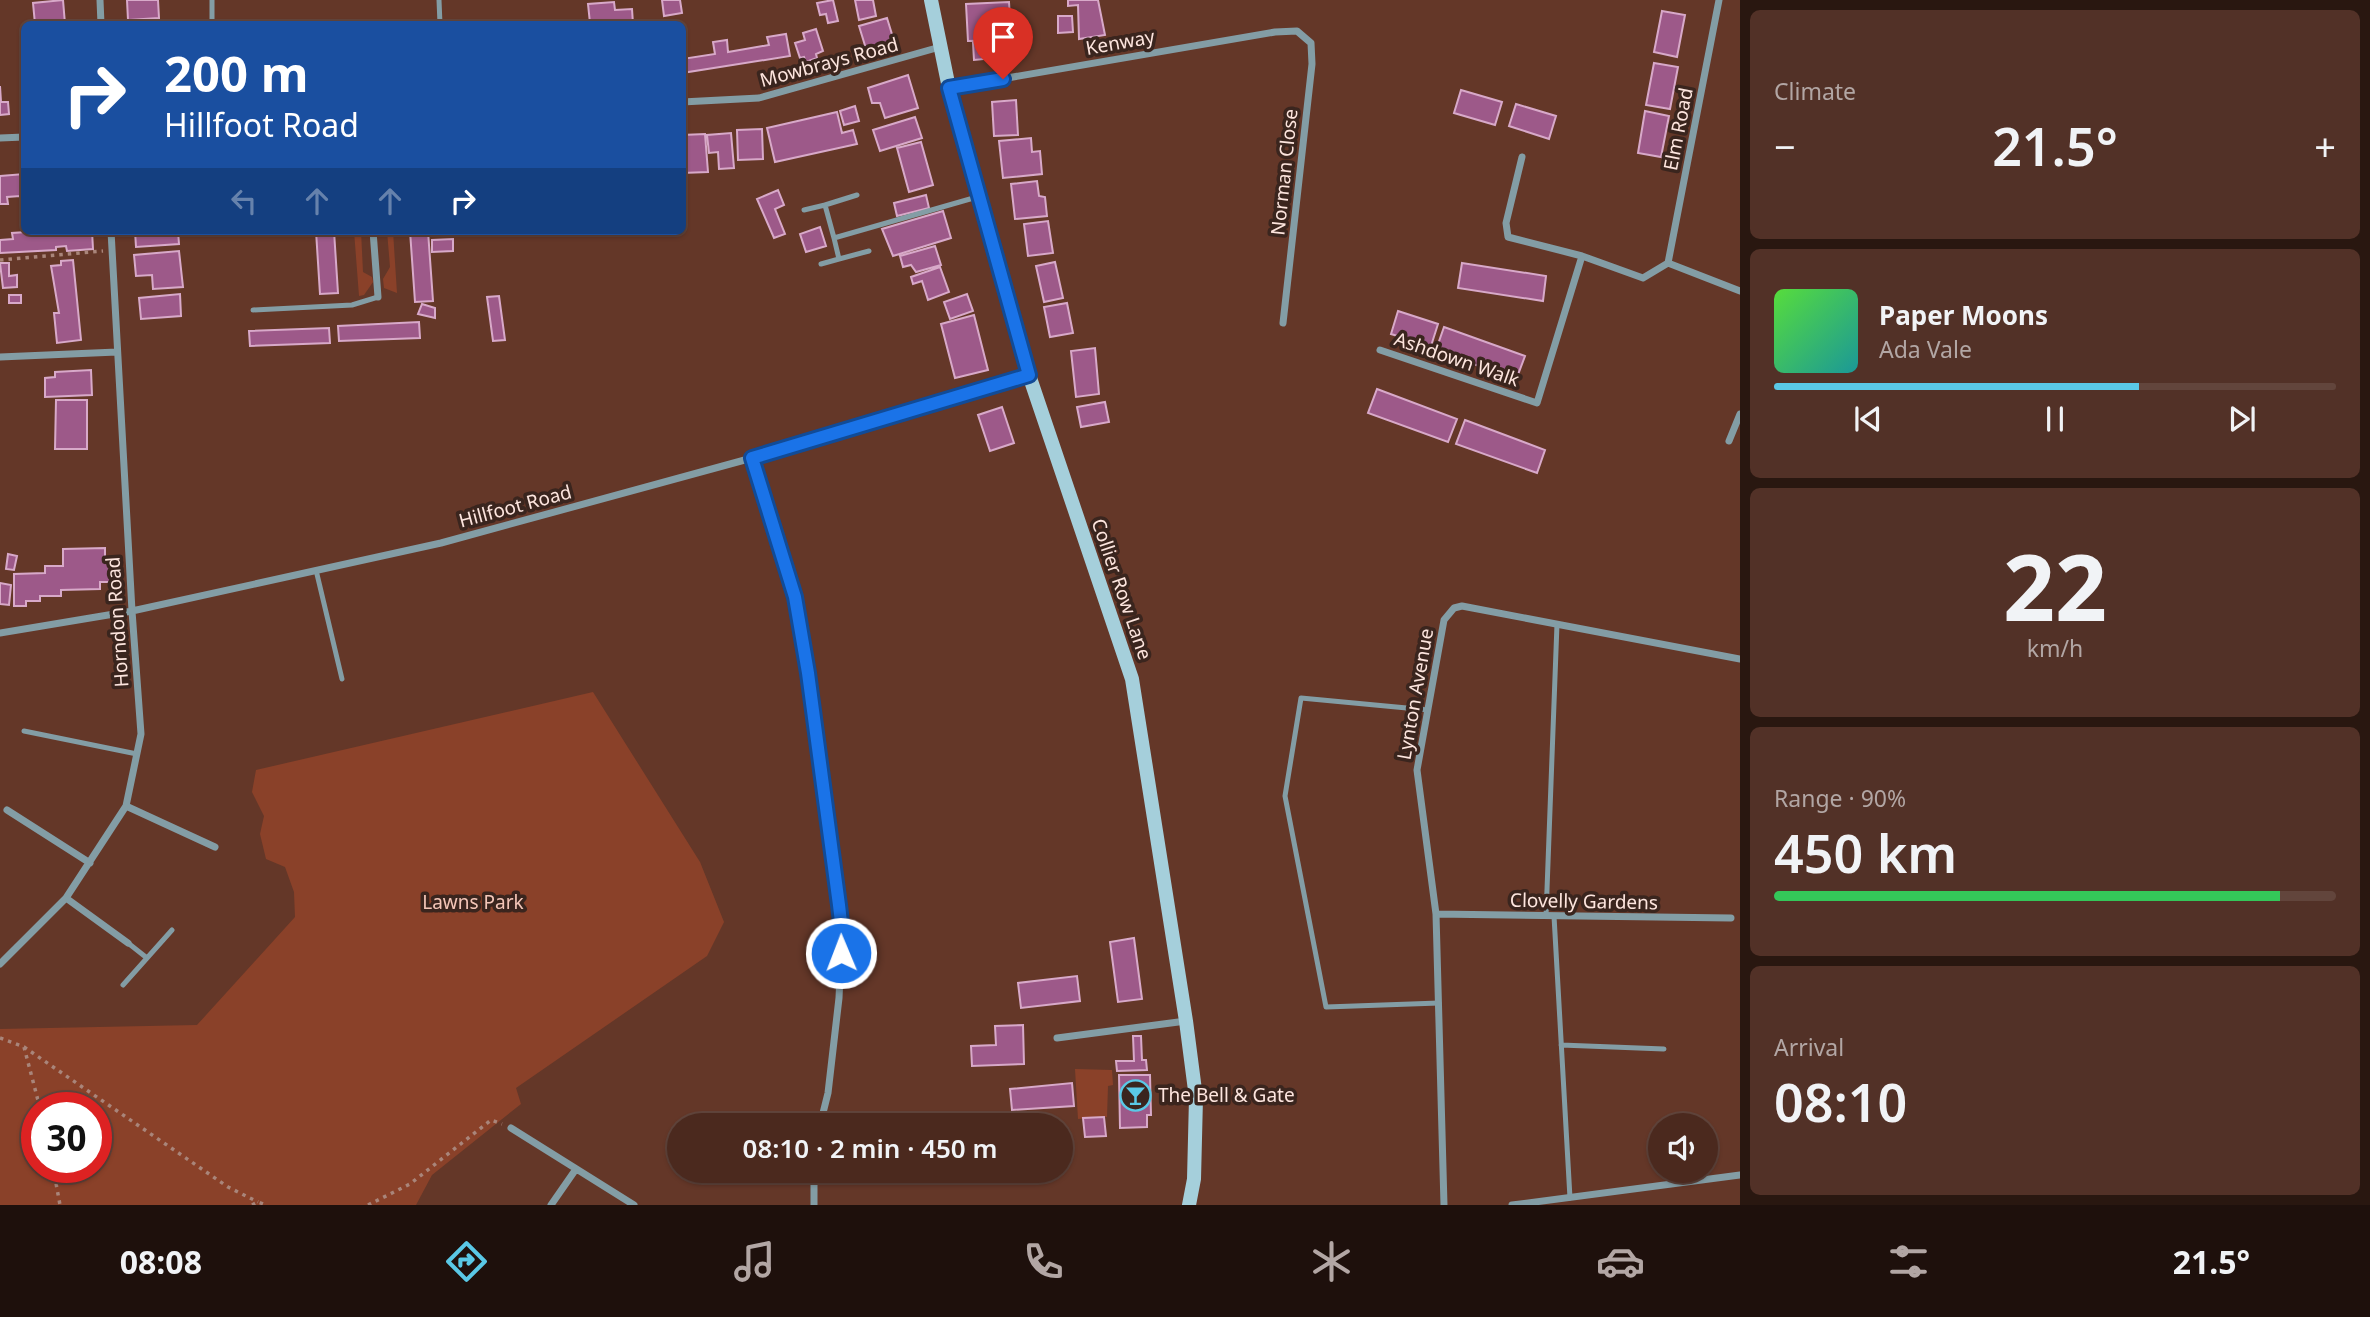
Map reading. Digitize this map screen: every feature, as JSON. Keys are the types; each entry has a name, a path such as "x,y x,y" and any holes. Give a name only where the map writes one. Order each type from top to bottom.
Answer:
{"main road":[{"name":"Collier Row Lane","path":"931,0 949,88 1029,375 1132,679 1196,1098 1194,1179 1189,1205"}],"street":[{"path":"100,0 101,21"},
{"name":"Elm Road","path":"1668,263 1719,0"},
{"name":"Kenway","path":"949,88 1297,30"},
{"name":"Norman Close","path":"1283,323 1312,64 1311,43 1297,30"},
{"name":"Mowbrays Road","path":"686,102 759,98 940,47"},
{"path":"0,138 21,137"},
{"path":"1521,157 1506,223 1508,237 1582,256 1643,278 1668,263 1740,291"},
{"name":"Horndon Road","path":"1,960 66,898 126,806 141,734 111,235"},
{"path":"373,235 378,297"},
{"name":"Ashdown Walk","path":"1380,350 1537,403 1582,256"},
{"path":"0,357 117,352"},
{"name":"Hillfoot Road","path":"0,633 132,611 441,543 752,458 1029,375"},
{"path":"1730,441 1740,414"},
{"path":"752,458 795,597 808,673 842,931 839,998 828,1093 823,1113"},
{"name":"Lynton Avenue","path":"1444,1205 1436,914 1417,770 1444,620 1454,608 1462,606 1740,659"},
{"path":"126,806 215,847"},
{"path":"7,810 90,863"},
{"path":"66,898 128,943"},
{"name":"Clovelly Gardens","path":"1436,914 1731,918"},
{"path":"1057,1038 1186,1021"},
{"path":"511,1128 634,1205"},
{"path":"551,1205 576,1169"},
{"path":"1512,1205 1740,1175"},
{"path":"814,1183 814,1205"}],"lane":[{"path":"212,0 212,21"},
{"path":"439,0 440,21"},
{"path":"804,210 857,195"},
{"path":"834,238 980,196"},
{"path":"825,205 839,259"},
{"path":"821,264 869,251"},
{"path":"253,310 352,304 378,297"},
{"path":"316,570 342,679"},
{"path":"1557,624 1550,916 1570,1198"},
{"path":"1428,710 1301,698 1285,796 1326,1007 1439,1003"},
{"path":"24,731 137,754"},
{"path":"123,985 172,930"},
{"path":"128,943 147,958"},
{"path":"1561,1045 1664,1049"}],"path":[{"path":"0,260 112,250"},
{"path":"0,1038 24,1047 228,1187 267,1205"},
{"path":"24,1047 36,1092"},
{"path":"368,1205 410,1184 491,1120 511,1128"},
{"path":"56,1183 60,1205"},
{"path":"252,1205 258,1202"}],"green space":[{"path":"354,235 361,235 363,272 372,277 373,282 364,295 359,296"},
{"path":"387,235 393,235 397,293 384,288 383,279 390,267"},
{"name":"Lawns Park","path":"593,692 700,862 724,922 707,956 516,1088 521,1104 432,1175 416,1205 0,1205 0,1029 197,1025 295,917 294,892 285,867 266,859 260,834 264,816 252,792 256,770"},
{"path":"1075,1069 1112,1070 1113,1085 1108,1086 1107,1117 1078,1119"}],"building":[{"path":"63,0 65,21 35,21 33,3"},
{"path":"127,0 158,0 159,18 128,20"},
{"path":"662,0 680,0 682,13 664,16"},
{"path":"833,0 838,21 828,23 826,14 820,15 817,3"},
{"path":"855,0 873,0 876,16 859,20"},
{"path":"1068,0 1098,0 1105,35 1079,39 1078,5 1068,6"},
{"path":"614,2 615,10 632,9 633,21 590,21 588,4"},
{"path":"1009,2 1010,18 999,19 1000,40 968,41 966,4"},
{"path":"1662,11 1685,15 1677,57 1654,52"},
{"path":"1058,16 1072,16 1073,32 1058,33"},
{"path":"887,18 895,44 867,52 859,26"},
{"path":"816,29 823,51 816,54 817,58 806,62 804,57 800,58 795,43 805,40 803,33"},
{"path":"786,34 790,56 686,72 686,58 715,54 713,42 727,40 728,52 769,45 767,37"},
{"path":"1004,41 1005,57 974,60 973,43"},
{"path":"1654,63 1678,67 1670,109 1646,105"},
{"path":"908,75 918,108 885,118 880,103 872,103 868,88"},
{"path":"0,86 1,102 8,102 9,114 0,115"},
{"path":"1461,90 1502,102 1495,125 1454,113"},
{"path":"1016,100 1018,135 994,136 992,102"},
{"path":"1516,104 1556,116 1549,139 1509,126"},
{"path":"855,106 859,121 844,125 840,111"},
{"path":"1645,111 1669,116 1661,157 1638,153"},
{"path":"837,112 842,133 853,130 857,144 775,162 767,128"},
{"path":"915,117 922,138 880,151 873,130"},
{"path":"762,129 763,159 738,160 737,130"},
{"path":"731,133 734,168 719,169 718,152 709,153 707,135"},
{"path":"705,134 708,172 686,173 686,135"},
{"path":"1031,138 1032,152 1040,151 1042,174 1003,178 999,141"},
{"path":"921,142 933,185 909,192 897,148"},
{"path":"21,174 21,204 20,196 7,197 8,204 0,204 0,176"},
{"path":"1037,181 1039,196 1045,197 1047,216 1015,219 1011,184"},
{"path":"778,190 784,205 775,209 785,234 774,238 757,199"},
{"path":"926,195 929,208 897,216 894,203"},
{"path":"943,211 951,238 893,256 882,229"},
{"path":"1048,221 1053,253 1028,256 1024,224"},
{"path":"820,227 826,246 806,252 800,234"},
{"path":"12,233 92,235 93,249 67,251 66,246 56,247 56,250 0,253 0,240 13,239"},
{"path":"135,235 178,235 179,244 136,247"},
{"path":"316,235 334,235 338,293 320,294"},
{"path":"410,235 428,235 433,301 415,302"},
{"path":"453,239 453,251 432,252 432,240"},
{"path":"935,246 941,265 916,272 911,265 903,267 900,256"},
{"path":"179,251 183,287 153,289 152,275 136,276 134,255"},
{"path":"73,260 81,340 57,343 54,313 59,313 51,266 61,265 61,261"},
{"path":"1055,262 1063,298 1044,302 1036,266"},
{"path":"0,263 9,263 9,276 17,275 17,287 3,288"},
{"path":"1462,263 1546,276 1543,301 1458,288"},
{"path":"940,267 949,292 928,300 922,281 913,284 911,277"},
{"path":"180,294 181,316 141,319 139,298"},
{"path":"967,294 973,311 950,319 944,302"},
{"path":"9,295 21,295 21,303 9,303"},
{"path":"499,296 505,340 493,341 487,297"},
{"path":"1067,303 1073,333 1050,337 1044,307"},
{"path":"422,304 435,308 435,318 418,314"},
{"path":"1398,311 1438,324 1431,346 1391,334"},
{"path":"974,315 988,370 955,378 941,324"},
{"path":"419,322 420,338 339,341 338,326"},
{"path":"1444,327 1525,356 1516,380 1436,350"},
{"path":"329,328 330,343 250,346 249,331"},
{"path":"1095,348 1099,394 1076,397 1071,351"},
{"path":"91,370 92,395 45,397 45,378 55,377 55,372"},
{"path":"1377,389 1457,419 1448,442 1368,413"},
{"path":"56,400 87,400 87,449 55,449"},
{"path":"1105,402 1109,422 1081,427 1077,407"},
{"path":"1002,407 1014,443 990,451 978,415"},
{"path":"1465,420 1545,450 1537,473 1456,444"},
{"path":"105,548 105,560 115,560 115,582 100,582 100,589 61,590 61,596 40,596 40,601 26,601 26,606 14,606 14,574 45,573 45,566 63,566 63,549"},
{"path":"8,554 17,556 14,570 6,569"},
{"path":"0,583 11,585 9,605 0,604"},
{"path":"1134,938 1142,999 1118,1002 1110,942"},
{"path":"1077,976 1080,1001 1021,1008 1018,983"},
{"path":"1023,1025 1024,1064 972,1066 971,1046 996,1045 995,1026"},
{"path":"1133,1036 1141,1036 1142,1060 1146,1060 1147,1070 1117,1071 1116,1061 1134,1061"},
{"name":"The Bell & Gate","path":"1119,1075 1150,1075 1151,1115 1147,1115 1147,1127 1120,1128"},
{"path":"1072,1083 1074,1106 1012,1110 1010,1089"},
{"path":"1104,1117 1106,1136 1085,1137 1083,1118"}],"place":[{"name":"The Bell & Gate","path":"1135,1095"}],"route":[{"path":"841,953 839,905 808,673 795,597 752,458 1029,375 949,88 1003,79"}]}
